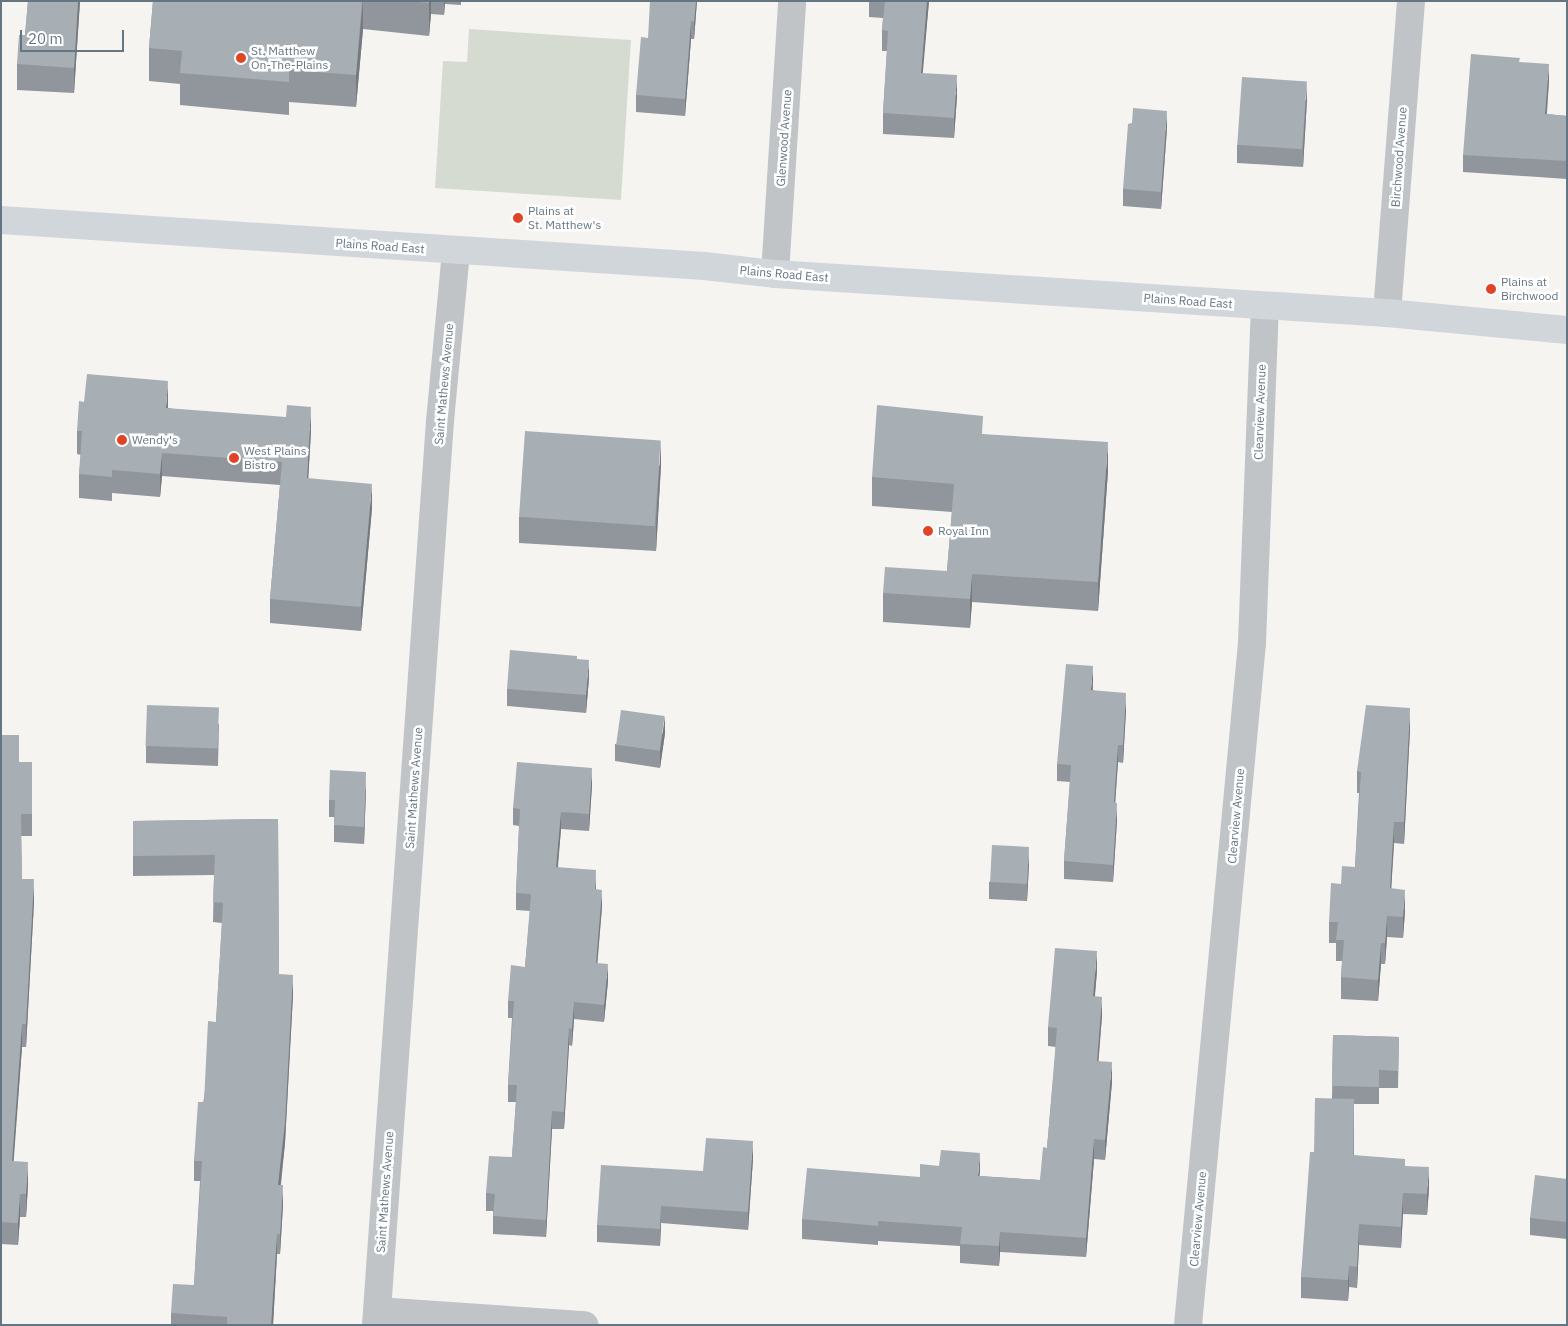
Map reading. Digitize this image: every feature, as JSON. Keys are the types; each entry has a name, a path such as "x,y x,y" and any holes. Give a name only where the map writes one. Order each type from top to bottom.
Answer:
{"main road":[{"name":"Plains Road East","path":"1,220 704,266 775,274 1387,313 1567,330"}],"street":[{"name":"Glenwood Avenue","path":"775,274 792,1"},
{"name":"Birchwood Avenue","path":"1387,313 1410,1"},
{"name":"Saint Mathews Avenue","path":"376,1318 439,432 456,251"},
{"name":"Clearview Avenue","path":"1188,1325 1252,643 1264,306"},
{"path":"376,1318 585,1325"}],"shaded area":[{"path":"469,29 631,40 621,200 435,188 443,61 467,62"}],"building":[{"path":"28,1 78,1 74,68 17,64 19,35 25,35"},
{"name":"St. Matthew On-The-Plains","path":"153,1 362,1 356,75 289,70 289,82 180,73 182,51 149,48"},
{"path":"408,1 429,1 429,3"},
{"path":"650,1 696,1 694,22 691,21 685,99 636,95 641,37 648,38"},
{"path":"885,1 927,1 921,73 957,75 954,118 883,113 888,31 882,30"},
{"path":"1471,54 1520,58 1519,62 1549,64 1545,114 1567,116 1567,161 1463,155"},
{"path":"1242,77 1307,82 1302,149 1237,145"},
{"path":"1133,108 1167,111 1161,192 1123,189 1128,124 1132,123"},
{"path":"87,374 168,381 166,408 286,417 287,405 311,407 307,478 372,484 361,607 270,599 282,462 162,453 160,474 112,470 112,477 79,474 82,431 77,431 79,401 84,402"},
{"path":"877,405 983,416 982,434 1108,442 1098,582 972,574 970,599 883,593 885,567 947,571 954,484 872,477"},
{"path":"525,431 661,440 655,526 519,517"},
{"path":"510,650 577,656 577,659 589,660 586,695 507,689"},
{"path":"1066,664 1093,666 1091,690 1126,693 1123,745 1118,745 1114,802 1117,803 1113,865 1064,861 1071,765 1057,764"},
{"path":"147,705 219,708 218,748 146,746"},
{"path":"1366,705 1410,708 1404,822 1394,822 1390,888 1405,890 1403,917 1387,916 1385,943 1381,943 1378,980 1341,977 1344,940 1336,940 1338,922 1329,922 1331,883 1341,884 1342,866 1355,867 1361,772 1357,771"},
{"path":"621,710 665,716 660,751 616,745"},
{"path":"1,735 19,735 19,762 32,762 32,814 21,814 22,879 34,879 26,1024 22,1024 12,1161 28,1162 26,1194 20,1194 18,1223 1,1222"},
{"path":"517,762 592,768 589,814 561,812 556,867 596,870 595,889 602,890 596,963 608,964 604,1005 574,1002 572,1029 569,1028 564,1112 552,1111 546,1220 493,1216 495,1194 486,1193 489,1156 512,1157 517,1085 508,1085 514,1001 508,1001 511,965 525,967 531,894 516,893 520,809 513,808"},
{"path":"330,770 366,772 364,827 334,825 335,800 329,800"},
{"path":"278,819 279,974 293,975 285,1123 278,1185 283,1185 280,1234 277,1234 271,1325 227,1325 227,1317 171,1313 173,1284 194,1285 202,1161 194,1161 198,1102 204,1102 208,1021 216,1022 223,903 213,902 215,855 133,856 133,821"},
{"path":"992,845 1029,847 1027,884 990,882"},
{"path":"1055,948 1097,951 1093,996 1102,997 1097,1061 1112,1062 1105,1140 1094,1139 1086,1238 1000,1232 999,1246 960,1244 962,1227 878,1221 878,1226 802,1219 807,1168 920,1177 920,1164 939,1166 941,1150 980,1153 978,1176 1040,1180 1043,1147 1047,1148 1057,1028 1048,1027"},
{"path":"1333,1035 1399,1037 1398,1071 1379,1070 1379,1087 1332,1086"},
{"path":"1315,1098 1354,1099 1353,1155 1405,1159 1405,1166 1429,1167 1427,1194 1403,1193 1401,1227 1359,1224 1357,1267 1349,1266 1348,1280 1301,1277 1310,1152 1314,1152"},
{"path":"706,1138 753,1141 748,1212 661,1206 660,1229 597,1225 601,1165 703,1171"},
{"path":"1535,1175 1567,1179 1567,1222 1530,1218"}],"place":[{"name":"St. Matthew On-The-Plains","path":"241,58"},
{"name":"Plains at St. Matthew's","path":"518,218"},
{"name":"Plains at Birchwood","path":"1491,289"},
{"name":"Wendy's","path":"122,440"},
{"name":"West Plains Bistro","path":"234,458"},
{"name":"Royal Inn","path":"928,531"}]}
